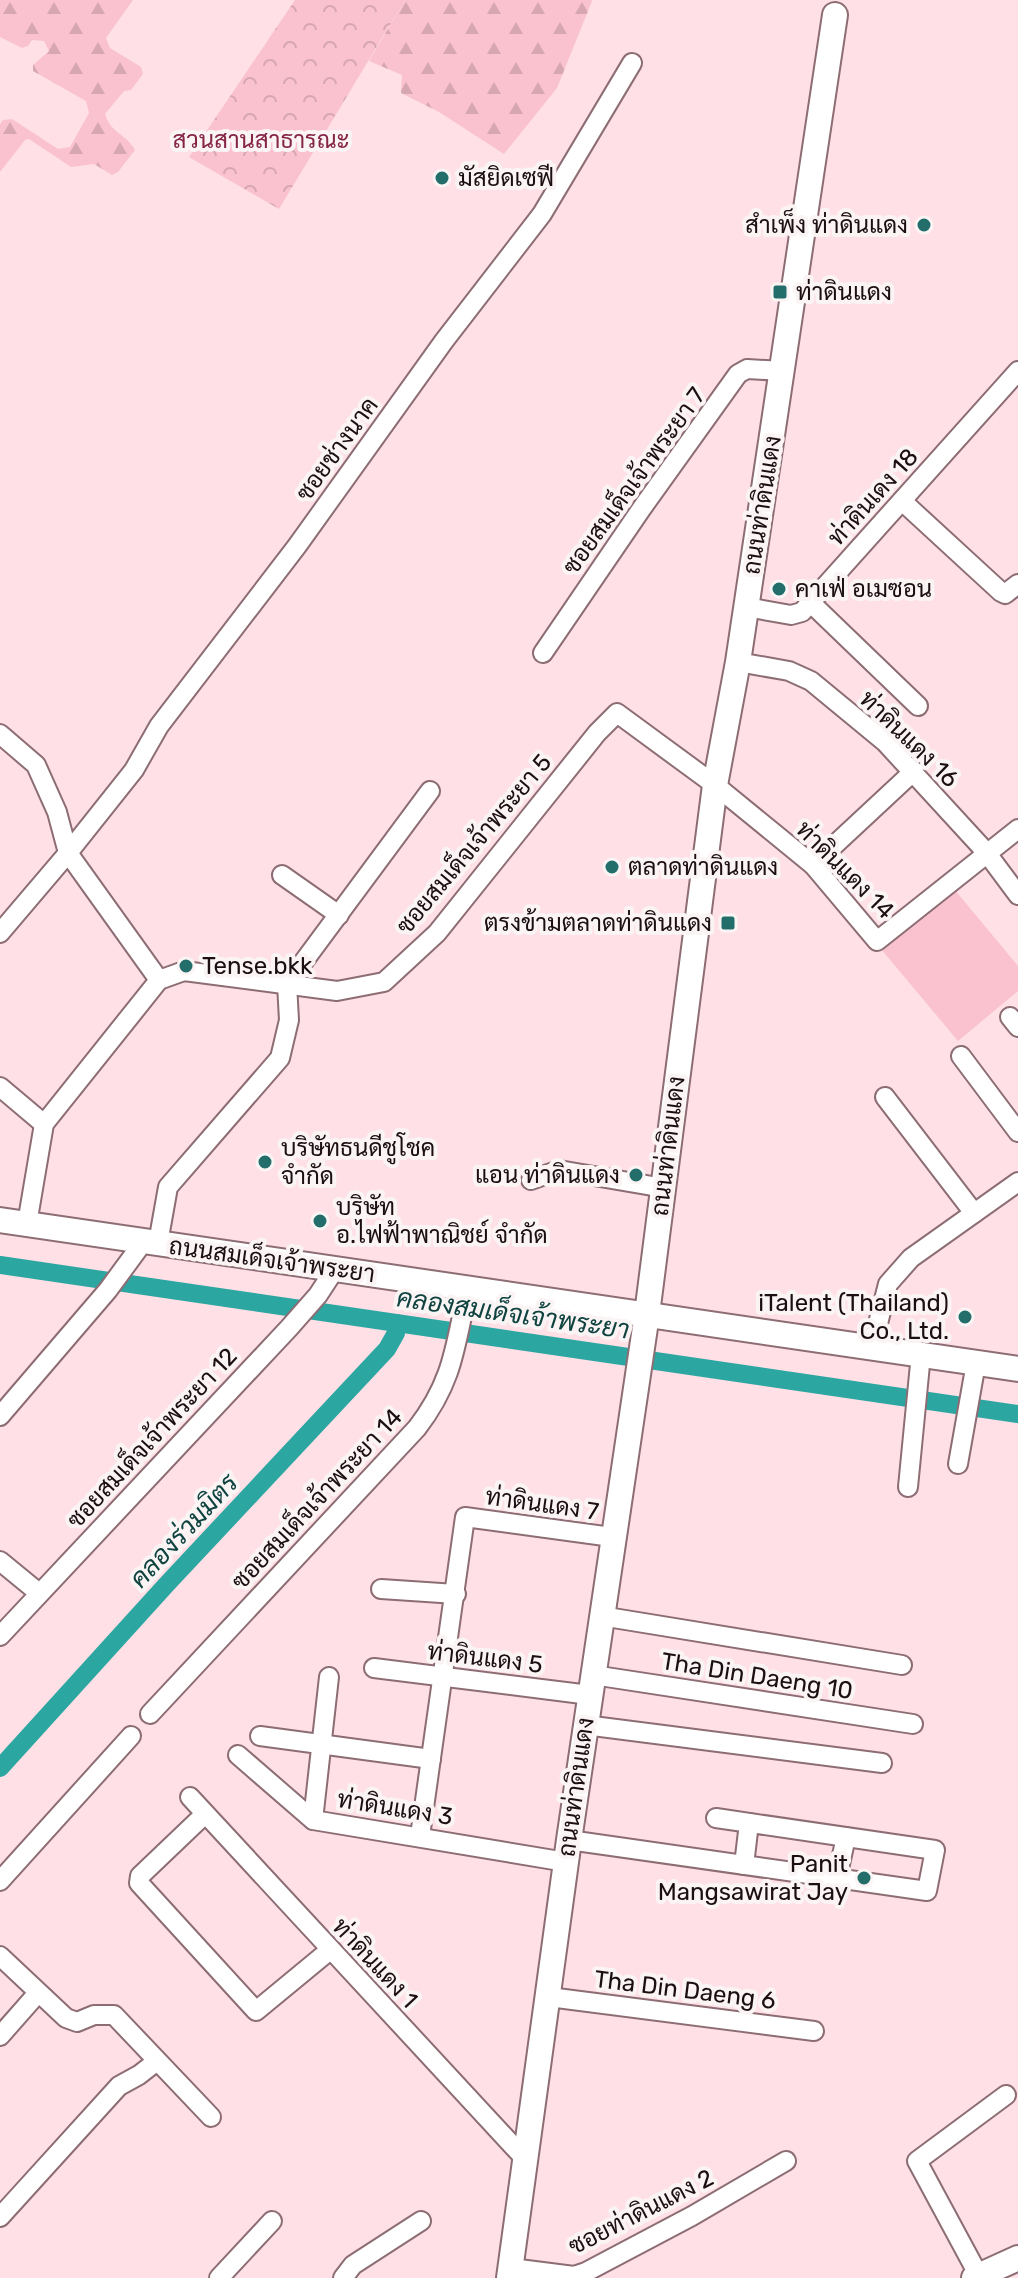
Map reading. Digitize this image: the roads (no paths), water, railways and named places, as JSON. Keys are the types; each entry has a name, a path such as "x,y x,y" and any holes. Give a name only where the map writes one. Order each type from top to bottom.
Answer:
{"street":[{"name":"ถนนท่าดินแดง","path":"510,2273 567,1851 645,1326 715,785 738,662 835,15"},
{"name":"ซอยช่างนาค","path":"0,933 134,770 159,726 297,546 444,341 542,214 632,63"},
{"name":"ซอยสมเด็จเจ้าพระยา 7","path":"543,653 738,374 747,369 782,371"},
{"name":"ท่าดินเดง 18","path":"811,603 1018,371"},
{"path":"902,501 1001,592 1012,591 1018,584"},
{"path":"746,607 791,615 802,612 811,603 918,706"},
{"name":"ท่าดินแดง 16","path":"738,662 789,671 811,681 885,742 986,852 1018,895"},
{"name":"ท่าดินแดง 14","path":"617,713 715,785 813,865 877,941 1018,829"},
{"name":"ซอยสมเด็จเจ้าพระยา 5","path":"159,980 184,971 337,991 384,982 437,933 597,733 617,713"},
{"path":"0,734 36,765 57,812 68,853 159,980 44,1124 27,1224"},
{"path":"813,865 914,771"},
{"path":"0,1416 151,1242 168,1187 280,1058 289,1020 287,984 430,791"},
{"path":"282,875 339,915"},
{"path":"961,1056 1018,1132"},
{"path":"0,1087 44,1124"},
{"path":"885,1097 974,1213"},
{"path":"531,1180 559,1170 664,1188"},
{"path":"872,1347 888,1284 911,1258 1018,1182"},
{"name":"ถนนสมเด็จเจ้าพระยา","path":"0,1220 335,1269 466,1299 645,1326 872,1347 1018,1369"},
{"name":"ซอยสมเด็จเจ้าพระยา 12","path":"0,1636 318,1295 335,1269"},
{"name":"ซอยสมเด็จเจ้าพระยา 14","path":"150,1714 417,1428 433,1407 444,1386 466,1299"},
{"path":"908,1487 921,1354"},
{"path":"958,1464 976,1363"},
{"name":"ท่าดินแดง 7","path":"456,1594 465,1517 612,1537"},
{"path":"0,1561 39,1593"},
{"path":"381,1589 456,1594 420,1836"},
{"path":"601,1616 902,1665"},
{"name":"ท่าดินแดง 5","path":"374,1668 444,1677 591,1685"},
{"path":"313,1820 329,1677"},
{"name":"Tha Din Daeng 10","path":"591,1685 913,1724"},
{"path":"585,1725 882,1763"},
{"path":"0,1881 131,1736"},
{"path":"260,1736 431,1759"},
{"name":"ท่าดินแดง 3","path":"238,1755 313,1820 420,1836 744,1865 927,1891 935,1850 846,1837"},
{"name":"ท่าดินแดง 1","path":"190,1797 526,2160"},
{"path":"205,1814 140,1876 139,1883 256,2011 330,1950"},
{"path":"716,1818 846,1837 837,1878"},
{"path":"744,1865 749,1823"},
{"path":"0,1956 37,1994 72,2021 94,2015 114,2015 211,2117"},
{"path":"0,2036 37,1994"},
{"name":"Tha Din Daeng 6","path":"549,1997 814,2031"},
{"path":"0,2217 119,2086 157,2061"},
{"path":"1006,2095 917,2161 976,2277 1018,2258"},
{"name":"ซอยท่าดินแดง 2","path":"510,2273 574,2276 586,2272 692,2216 786,2161"},
{"path":"219,2278 272,2221"},
{"path":"343,2278 353,2265 421,2221"}],"waterway":[{"name":"คลองสมเด็จเจ้าพระยา","path":"0,1265 1018,1414"},
{"name":"คลองร่วมมิตร","path":"0,1768 387,1349 396,1333 397,1323"}],"place":[{"name":"มัสยิดเซฟี","path":"442,178"},
{"name":"สำเพ็ง ท่าดินแดง","path":"924,225"},
{"name":"ท่าดินแดง","path":"780,292"},
{"name":"คาเฟ่ อเมซอน","path":"779,589"},
{"name":"ตลาดท่าดินแดง","path":"612,867"},
{"name":"ตรงข้ามตลาดท่าดินแดง","path":"728,923"},
{"name":"Tense.bkk","path":"186,966"},
{"name":"บริษัทธนดีชูโชค จำกัด","path":"265,1162"},
{"name":"แอน ท่าดินแดง","path":"636,1175"},
{"name":"บริษัท อ.ไฟฟ้าพาณิชย์ จำกัด","path":"320,1221"},
{"name":"iTalent (Thailand) Co., Ltd.","path":"965,1317"},
{"name":"Panit Mangsawirat Jay","path":"864,1878"}],"park label":[{"name":"สวนสานสาธารณะ","path":"261,140"}]}
